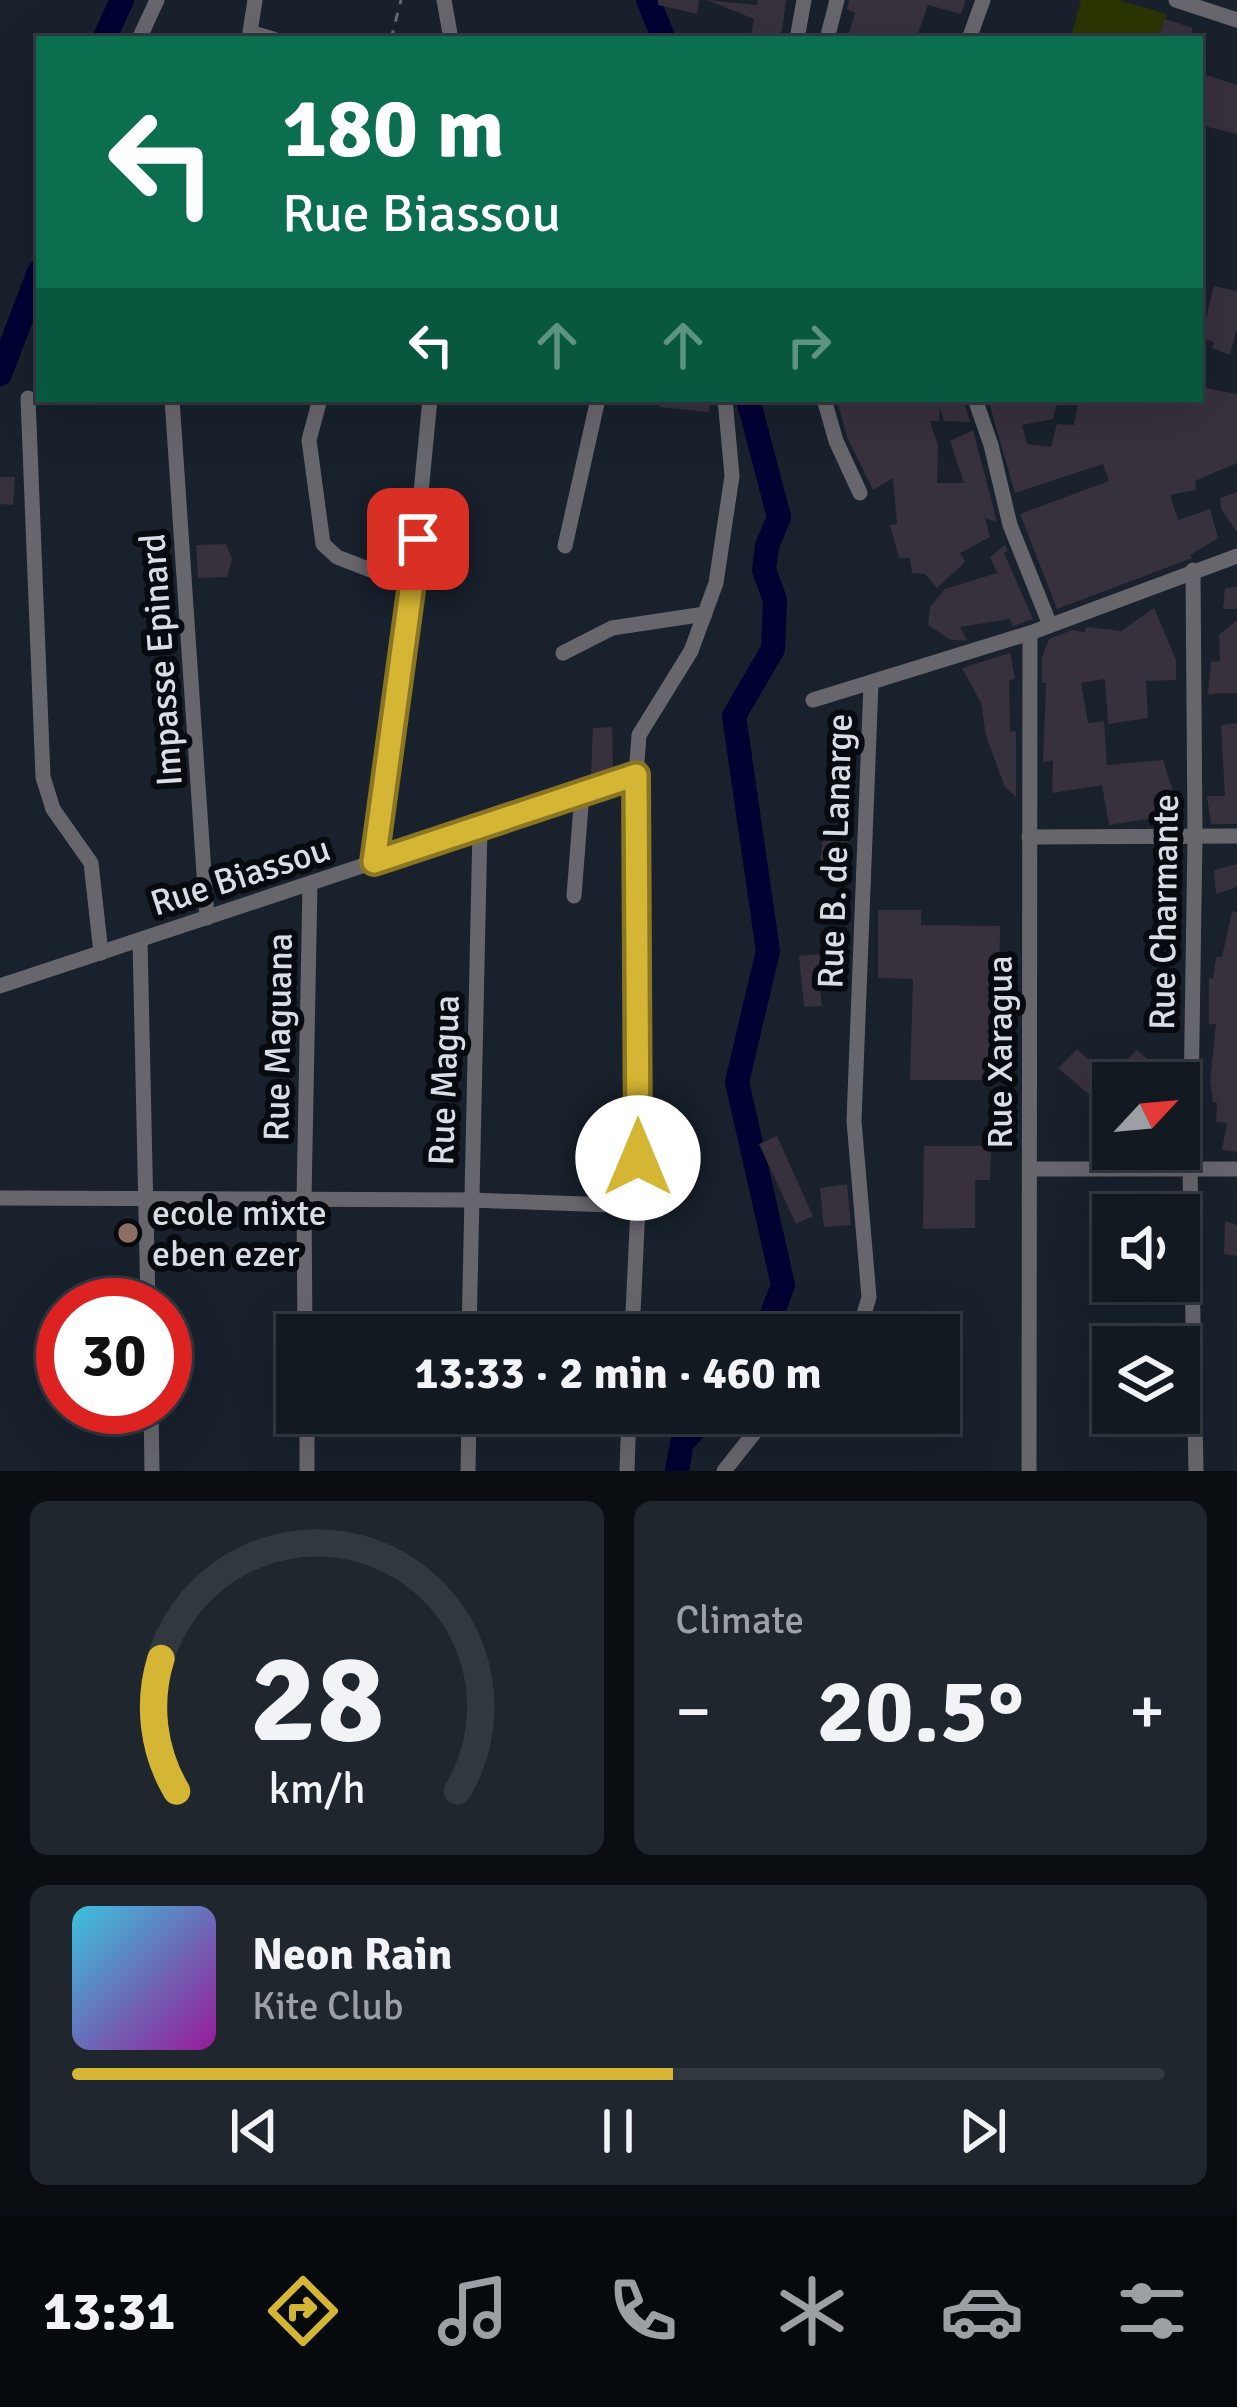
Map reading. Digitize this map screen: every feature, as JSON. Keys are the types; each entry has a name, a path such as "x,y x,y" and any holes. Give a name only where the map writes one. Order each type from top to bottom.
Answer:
{"street":[{"path":"140,36 157,0"},
{"path":"255,0 250,32 263,36"},
{"path":"444,0 451,36"},
{"path":"798,36 804,0"},
{"path":"828,36 838,0"},
{"path":"970,36 983,0"},
{"path":"1176,0 1237,20"},
{"path":"28,398 43,777 53,808 91,863 101,953"},
{"name":"Impasse Epinard","path":"172,402 207,918"},
{"path":"319,402 309,440 323,544 337,557 412,586"},
{"path":"374,862 412,586 430,402"},
{"path":"566,546 597,402"},
{"path":"633,1314 638,1206 636,775 640,735 691,651 716,583 732,476 725,402"},
{"path":"825,402 836,441 860,493"},
{"path":"977,402 1010,525 1050,626"},
{"name":"Rue B. de Lanarge","path":"864,1314 869,1297 854,1121 871,683 1030,634 1237,556"},
{"name":"Rue Charmante","path":"1192,1062 1193,570"},
{"path":"562,653 612,628 704,614"},
{"name":"Rue Xaragua","path":"1029,1471 1030,634"},
{"path":"813,700 871,683"},
{"name":"Rue Biassou","path":"0,986 636,775"},
{"path":"574,896 582,793"},
{"name":"Rue Magua","path":"469,1314 480,827"},
{"path":"1029,837 1237,836"},
{"name":"Rue Maguana","path":"305,1314 310,884"},
{"path":"140,940 148,1278"},
{"path":"1030,1169 1092,1169"},
{"path":"1200,1169 1237,1169"},
{"name":"Rue Charmante","path":"1190,1170 1196,1471"},
{"path":"0,1198 470,1200 638,1206"},
{"path":"151,1434 152,1471"},
{"path":"307,1434 308,1471"},
{"path":"468,1471 469,1434"},
{"path":"627,1471 628,1434"},
{"path":"724,1471 753,1434"}],"path":[{"path":"392,36 400,0"}],"green space":[{"path":"1081,0 1117,0 1167,14 1159,36 1071,36"}],"building":[{"path":"658,0 699,0 697,14 658,5"},
{"path":"707,0 757,5 758,0 786,0 781,36 751,36 754,19"},
{"path":"849,0 966,0 961,14 928,5 917,36 848,36 855,13 847,9"},
{"path":"1165,19 1193,28 1190,36 1159,36"},
{"path":"1203,74 1237,85 1237,134 1203,126"},
{"path":"1214,286 1237,291 1237,328 1230,355 1212,348 1214,342 1203,339"},
{"path":"1203,388 1237,394 1237,463 1195,481 1196,490 1170,495 1178,520 1210,509 1218,538 1192,558 1057,609 1020,514 1109,481 1103,464 1015,493 989,402 1057,402 1053,419 1022,425 1027,444 1051,447 1057,424 1074,425 1078,404 1083,406 1083,402 1203,402"},
{"path":"659,402 710,402 709,412 659,407"},
{"path":"838,402 964,402 970,422 944,421 940,407 939,421 930,421 938,446 937,483 964,483 950,441 973,430 997,522 985,518 990,537 960,553 965,562 937,588 925,574 912,573 910,558 899,558 890,525 897,524 893,478 873,490 847,437"},
{"path":"0,477 15,477 13,505 0,504"},
{"path":"1237,492 1237,532 1221,509 1220,498"},
{"path":"226,544 232,559 227,577 198,578 196,545"},
{"path":"1005,545 1008,551 1004,553 1033,619 1013,626 1010,619 960,627 967,640 963,641 949,639 928,625 930,607 945,589 997,573 990,557"},
{"path":"1237,587 1237,609 1223,609 1225,588"},
{"path":"1154,608 1176,660 1176,680 1146,681 1148,718 1108,724 1105,679 1081,683 1088,723 1104,721 1107,765 1163,760 1173,792 1173,815 1109,825 1102,785 1052,793 1053,760 1043,762 1046,683 1042,683 1042,657 1049,639 1072,630 1084,632 1087,627 1121,631"},
{"path":"1237,620 1237,693 1208,694 1211,662 1220,661 1219,635"},
{"path":"1010,653 1015,678 1009,681 1010,732 1016,731 1016,797 1005,787 986,736 981,703 962,668"},
{"path":"1237,723 1237,824 1211,824 1207,796 1225,796 1221,725"},
{"path":"612,727 613,770 591,774 593,728"},
{"path":"825,828 849,829 846,864 820,860"},
{"path":"1237,864 1237,887 1216,894 1214,870"},
{"path":"878,910 921,910 921,925 1000,926 998,1080 910,1080 913,979 878,978"},
{"path":"1232,911 1237,912 1237,1152 1222,1150 1227,1123 1216,1122 1217,1103 1210,1081 1216,1024 1209,1024 1209,978 1213,979 1216,957 1222,957"},
{"path":"832,953 835,989 820,990 822,1006 804,1007 799,956"},
{"path":"1077,1049 1092,1063 1092,1097 1058,1068"},
{"path":"1137,1050 1150,1062 1124,1062"},
{"path":"777,1136 813,1216 796,1224 759,1144"},
{"path":"924,1146 991,1146 990,1180 975,1180 975,1228 923,1229"},
{"path":"847,1184 851,1225 824,1227 820,1188"},
{"path":"1225,1221 1237,1225 1237,1256 1224,1254"}],"waterway":[{"path":"105,36 122,0"},
{"path":"648,0 663,36"},
{"path":"0,374 36,280"},
{"path":"749,402 779,517 767,546 764,570 775,600 773,649 734,716 768,951 737,1082 783,1285 772,1314"},
{"path":"677,1471 682,1443 690,1434"}],"place":[{"name":"ecole mixte eben ezer","path":"128,1233"}],"route":[{"path":"418,539 374,862 636,775 638,1158"}]}
